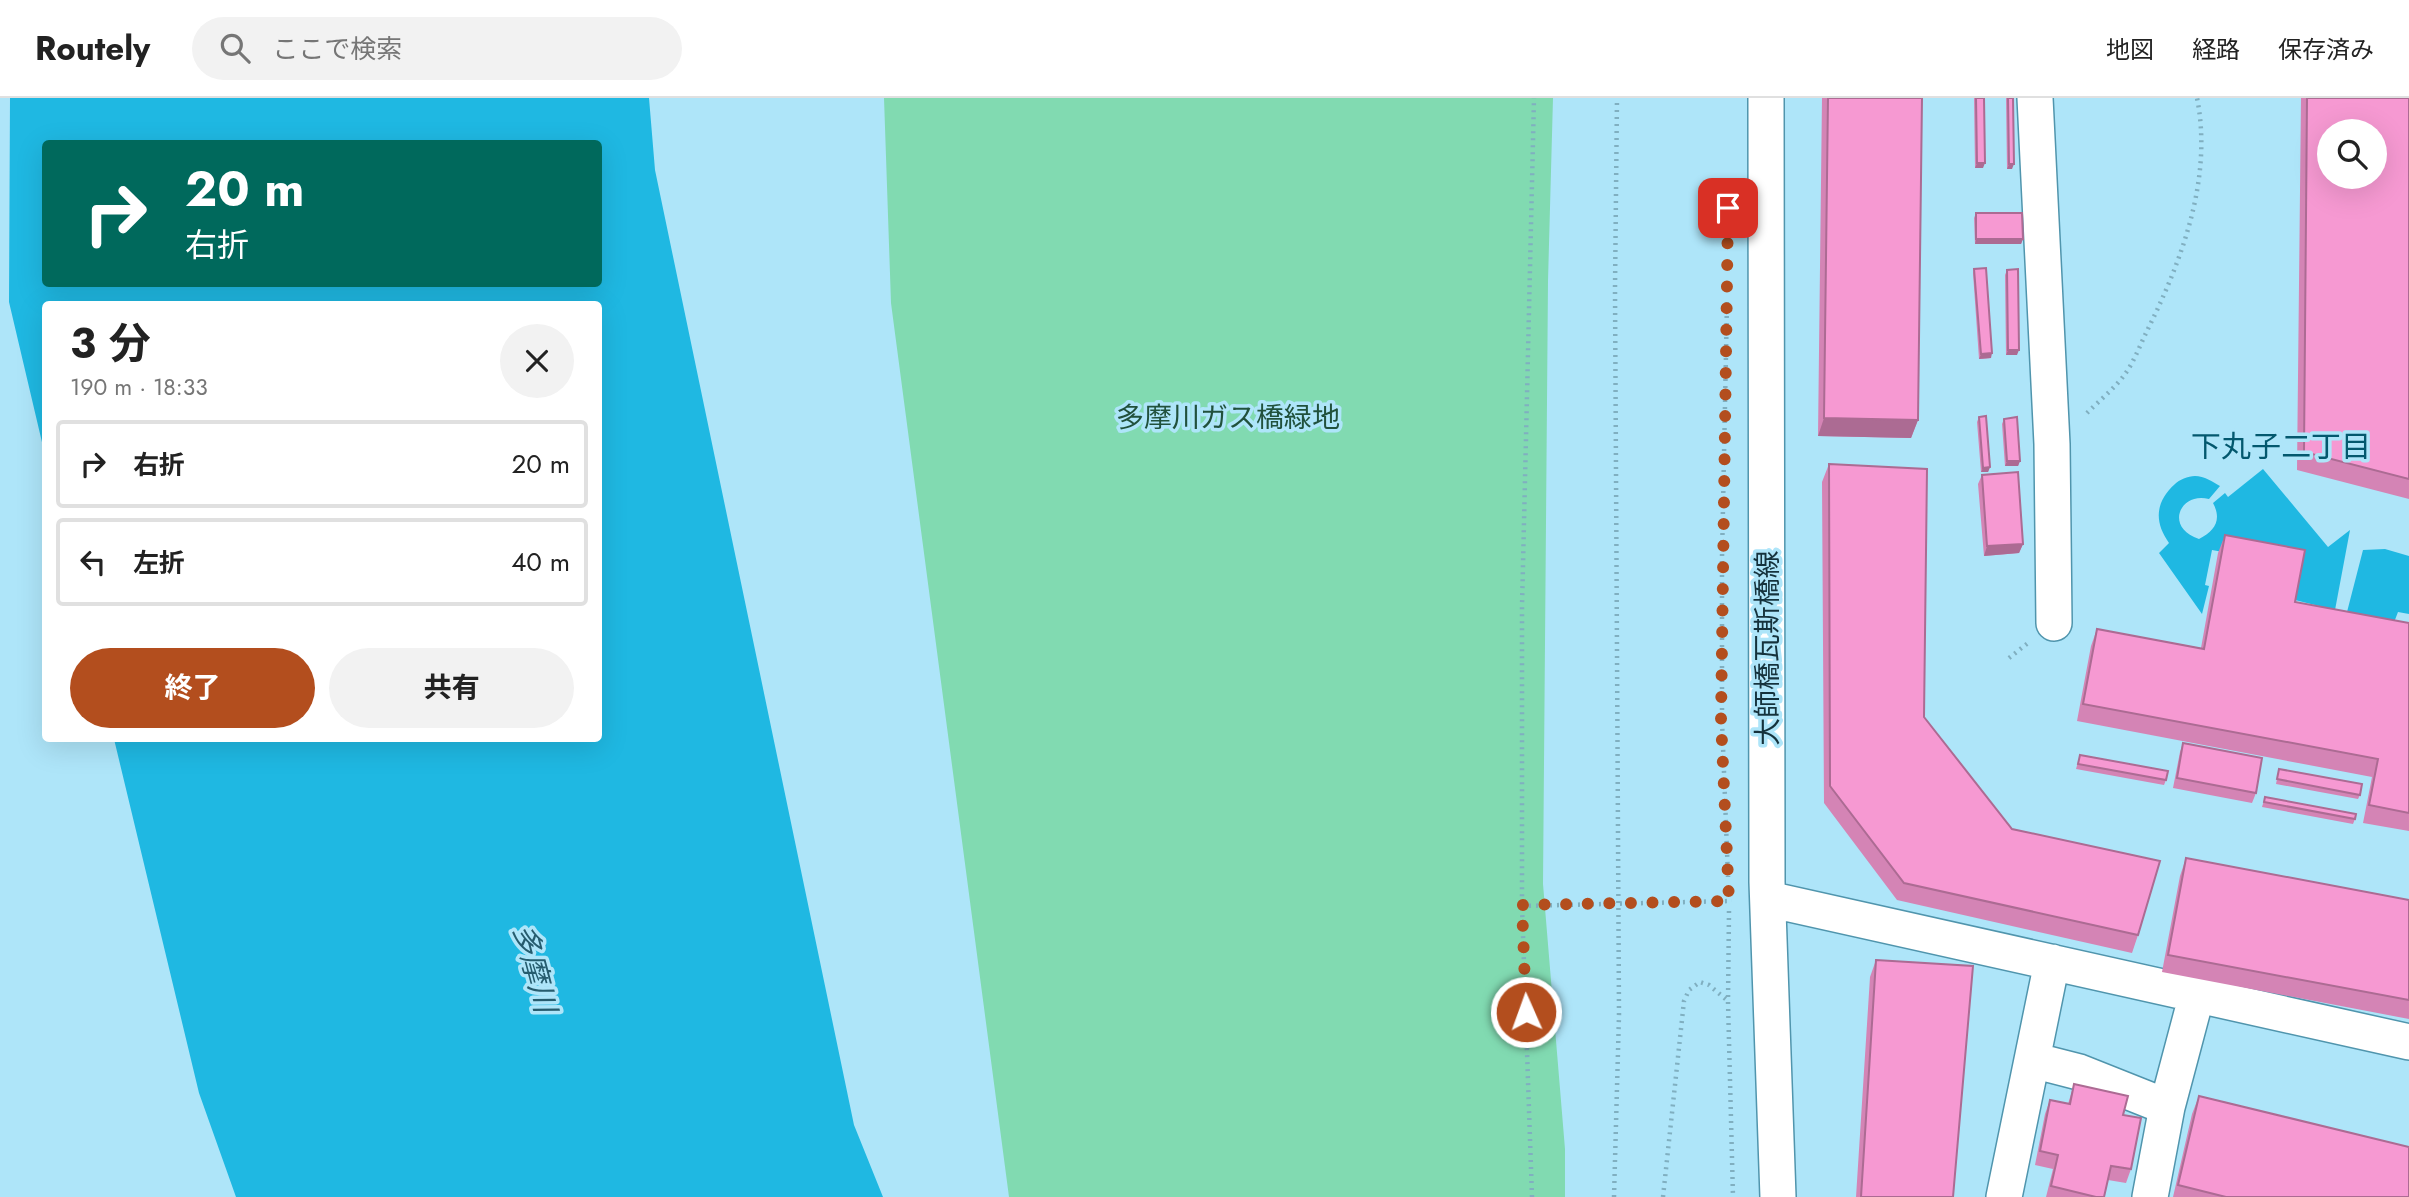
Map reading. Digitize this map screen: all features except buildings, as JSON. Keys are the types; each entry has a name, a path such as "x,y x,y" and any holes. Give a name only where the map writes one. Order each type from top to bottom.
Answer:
{"street":[{"name":"大師橋瓦斯橋線","path":"1766,98 1768,899 1778,1197"},
{"path":"2035,98 2052,444 2054,623"},
{"path":"1768,899 2409,1042"},
{"path":"2004,1197 2052,962"},
{"path":"2150,1197 2167,1107 2197,994"},
{"path":"2032,1060 2079,1072 2167,1107"}],"path":[{"path":"1532,1197 1522,905 1522,607 1534,98"},
{"path":"1614,1197 1619,1015 1615,289 1617,98"},
{"path":"2052,444 2125,374 2176,270 2191,223 2199,178 2202,120 2197,98"},
{"path":"1727,291 1721,720 1729,901 1728,1002 1733,1197"},
{"path":"1522,905 1729,901"},
{"path":"1662,1197 1684,1001 1689,990 1700,982 1709,985 1728,1002"}],"green space":[{"name":"多摩川ガス橋緑地","path":"884,98 1553,98 1548,281 1543,884 1565,1149 1565,1197 1009,1197 891,303"}],"water":[{"name":"多摩川","path":"10,98 649,98 655,170 854,1125 883,1197 236,1197 199,1093 115,742 602,742 602,301 42,301 42,442 9,302"},
{"path":"2263,469 2328,547 2350,530 2335,610 2295,600 2300,566 2212,550 2205,585 2209,586 2202,614 2159,553 2169,543 2159,520 2160,505 2168,491 2177,483 2187,477 2198,476 2220,486 2209,499 2190,500 2180,512 2182,527 2188,534 2199,539 2213,529 2217,520 2213,503 2225,493 2228,497"},
{"path":"2385,549 2409,556 2409,614 2398,612 2393,625 2347,612 2363,550"}],"district":[{"name":"下丸子二丁目","path":"2281,446"}],"route":[{"path":"1526,1012 1522,905 1729,901 1721,720 1728,208"}]}
